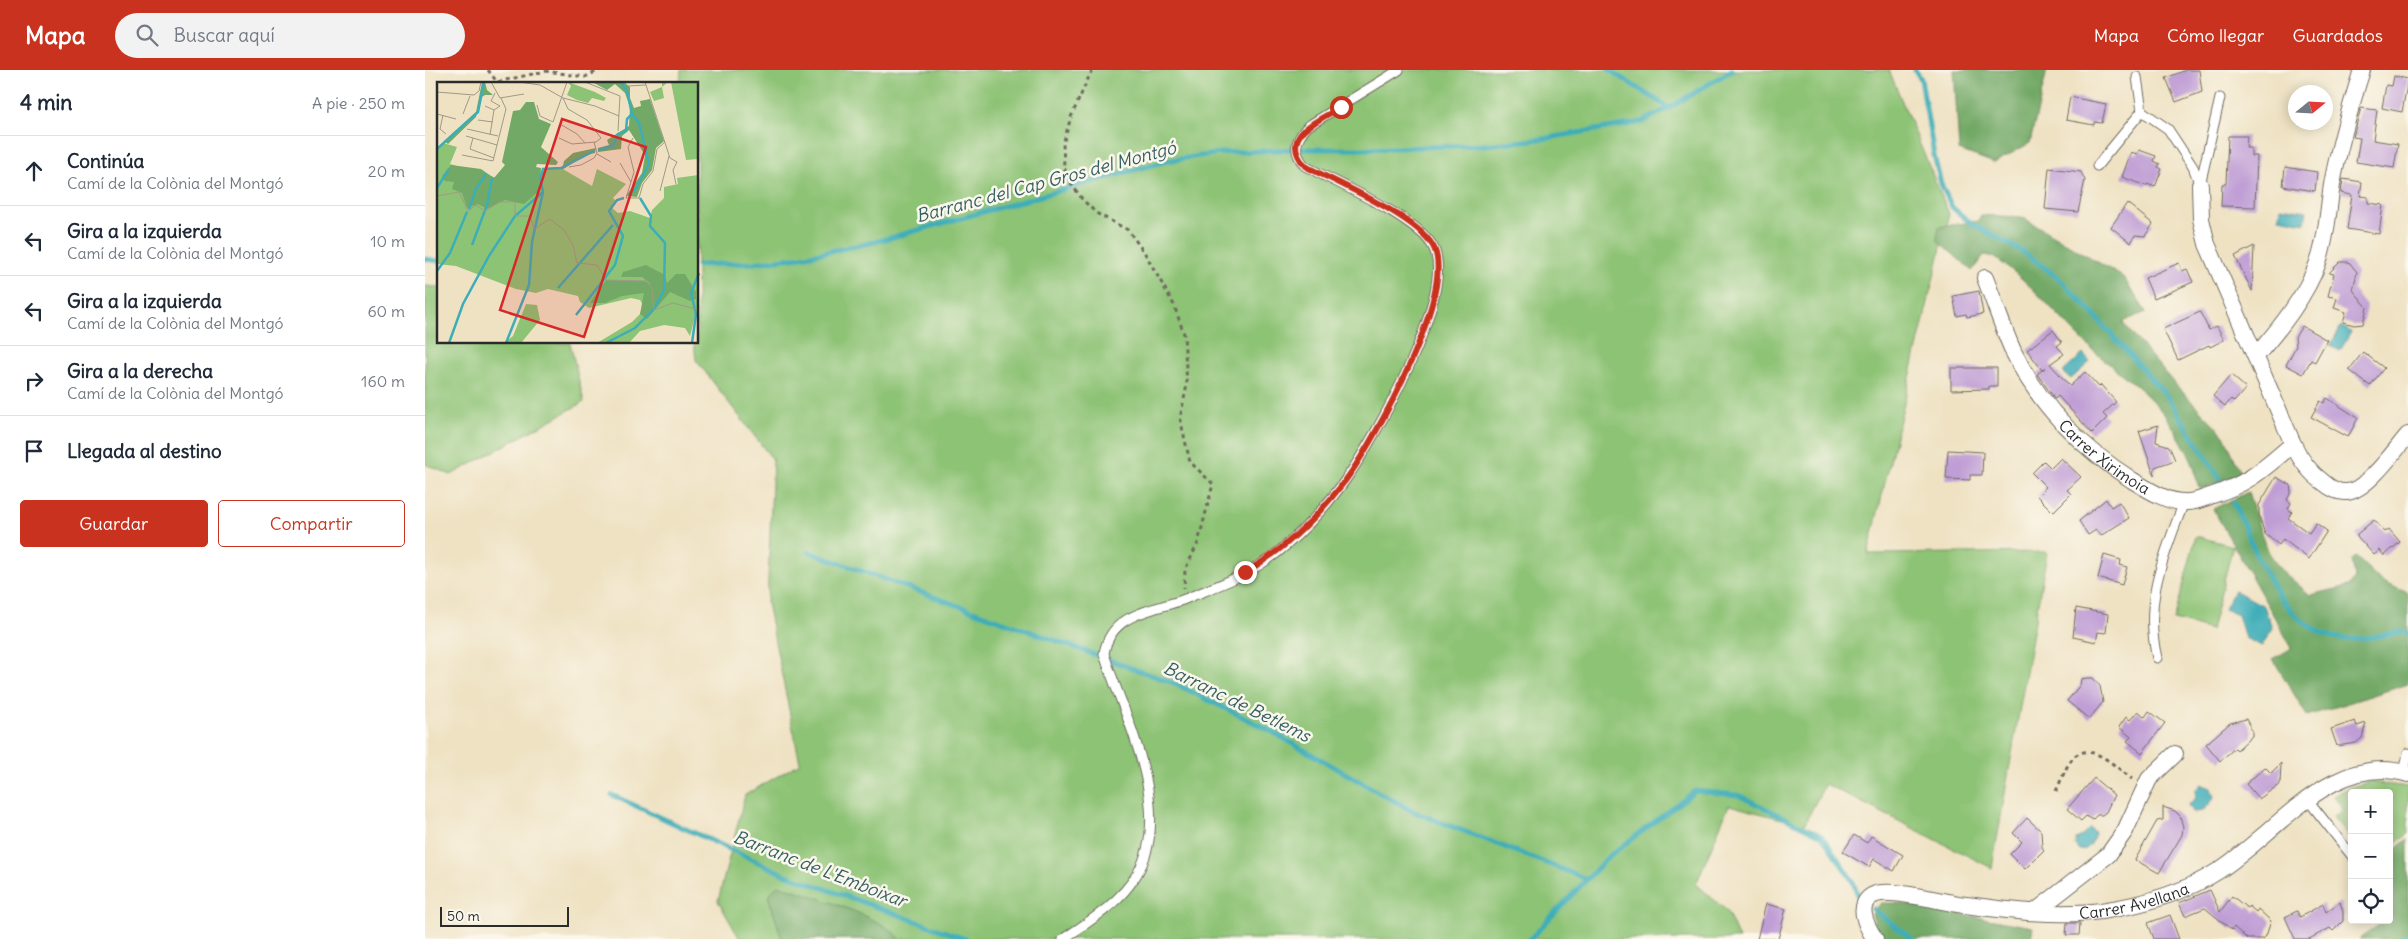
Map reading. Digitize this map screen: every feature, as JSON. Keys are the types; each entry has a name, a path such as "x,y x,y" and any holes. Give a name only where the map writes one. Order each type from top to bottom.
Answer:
{"street":[{"path":"2256,356 2297,302 2319,259 2326,234 2332,186 2343,128 2362,70"},
{"path":"2200,185 2201,219 2207,244 2293,444 2299,456 2316,477 2331,488 2348,492 2355,490 2373,476 2408,436"},
{"name":"Carrer Xirimoia","path":"1985,278 2015,353 2034,388 2056,417 2089,448 2122,473 2158,494 2184,502 2205,498 2248,481 2293,444"},
{"path":"2035,912 2108,855 2125,830 2149,779 2175,754"},
{"name":"Carrer Avellana","path":"1875,939 1866,923 1863,910 1865,903 1876,894 1918,897 1957,904 2035,912 2070,913 2130,906 2194,885 2220,870 2308,800 2336,781 2351,774 2374,770 2406,773"}],"lane":[{"path":"1063,939 1103,912 1132,882 1143,863 1150,835 1149,805 1143,768 1130,725 1109,673 1104,654 1105,646 1112,632 1127,619 1139,612 1183,600 1267,560 1322,508 1345,481 1362,455 1411,359 1436,296 1438,263 1433,246 1423,233 1403,219 1305,166 1299,159 1295,149 1300,135 1309,126 1399,70"},
{"path":"2137,77 2142,111 2168,129 2193,167 2200,185"},
{"path":"2200,185 2220,98"},
{"path":"2097,166 2142,111"},
{"path":"2157,658 2151,624 2155,587 2162,559 2184,502"},
{"path":"2406,773 2408,754"},
{"path":"2308,800 2348,851"}],"path":[{"path":"488,70 497,82 546,71 585,77 600,70"},
{"path":"1092,70 1071,117 1063,144 1064,167 1069,181 1096,214 1128,230 1146,255 1173,305 1184,334 1187,384 1180,418 1191,462 1213,484 1198,543 1185,570 1183,600"},
{"path":"2056,791 2072,760 2081,752 2089,751 2094,752 2144,788"}],"green space":[{"path":"681,70 1889,70 1949,214 1868,554 2047,552 1992,868 1825,784 1804,825 1729,805 1696,884 1727,911 1739,939 740,939 718,901 745,795 800,763 767,603 773,460 696,360 694,344 699,344 699,82 680,82"},
{"path":"1954,70 2047,70 2030,143 1994,163 1959,150"},
{"path":"1981,215 2022,217 2123,277 2146,312 2122,322 2172,381 2224,435 2241,473 2201,489 2192,462 2182,442 2167,418 2149,397 2086,344 2037,293 2007,266 1994,258 1984,255 1972,271 1937,240 1938,227 1978,221"},
{"path":"425,286 437,287 437,344 570,344 584,402 451,475 425,464"},
{"path":"2248,492 2266,548 2280,569 2310,595 2349,586 2355,578 2352,560 2356,557 2382,582 2408,593 2408,684 2307,716 2273,659 2292,648 2213,509"},
{"path":"2196,536 2233,546 2211,630 2174,620"},
{"path":"2371,782 2408,787 2408,834 2393,846 2393,789 2348,789 2348,835 2333,817 2343,810 2333,796 2350,787"},
{"path":"2408,839 2408,939 2359,939 2381,924 2393,924 2393,851"},
{"path":"778,885 844,907 879,923 892,931 900,939 782,939 768,896"},
{"path":"1881,903 1897,903 2033,927 2031,939 1883,939 1875,926 1872,914"}],"water":[{"path":"2281,207 2307,211 2305,223 2279,218"},
{"path":"2341,326 2351,332 2340,351 2330,346"},
{"path":"2083,354 2090,362 2071,379 2063,372"},
{"path":"2234,590 2264,606 2272,628 2262,646 2245,638 2238,615 2224,609"},
{"path":"2201,784 2211,788 2214,797 2205,808 2192,812 2188,805 2196,798 2195,791"},
{"path":"2090,828 2095,833 2092,842 2088,848 2079,850 2075,845 2076,839"}],"building":[{"path":"2186,70 2199,70 2202,92 2176,102 2166,78"},
{"path":"2394,76 2408,79 2402,112 2382,108 2386,85 2392,86"},
{"path":"2070,97 2106,104 2102,123 2094,122 2094,125 2066,120"},
{"path":"2361,108 2377,110 2373,140 2398,144 2394,168 2356,162 2360,138 2353,137"},
{"path":"2228,136 2247,136 2246,148 2251,148 2251,156 2257,156 2255,207 2221,206 2222,184 2226,184"},
{"path":"2139,150 2156,156 2154,161 2160,164 2158,167 2162,169 2155,187 2147,184 2146,186 2122,177 2131,152 2137,154"},
{"path":"2285,167 2317,172 2315,191 2283,186"},
{"path":"2049,168 2081,172 2085,180 2078,212 2045,209"},
{"path":"2343,179 2362,182 2360,196 2368,197 2368,203 2383,205 2379,234 2347,229 2352,195 2341,193"},
{"path":"2127,203 2153,224 2145,236 2135,235 2131,243 2111,227"},
{"path":"2254,246 2252,291 2235,256"},
{"path":"2340,262 2349,262 2357,272 2353,290 2367,307 2363,324 2354,325 2343,322 2346,312 2334,308 2337,298 2328,296 2334,274 2329,273"},
{"path":"2179,263 2182,271 2187,269 2193,282 2154,299 2145,278"},
{"path":"1979,291 1983,314 1967,317 1966,314 1957,316 1953,296"},
{"path":"2200,312 2209,330 2217,326 2224,340 2178,360 2163,329"},
{"path":"2302,326 2327,340 2315,362 2311,360 2303,374 2286,365 2296,346 2295,337"},
{"path":"2053,330 2062,342 2057,346 2064,354 2050,364 2070,386 2085,372 2099,387 2101,385 2116,402 2103,414 2107,418 2092,433 2058,396 2055,399 2037,374 2046,367 2042,370 2027,350"},
{"path":"2363,352 2384,368 2370,386 2349,370"},
{"path":"1951,368 1997,368 1997,386 1989,386 1989,389 1951,390"},
{"path":"2231,375 2246,388 2234,402 2231,399 2225,407 2213,396"},
{"path":"2327,398 2358,418 2348,437 2311,417 2320,401 2324,403"},
{"path":"2158,425 2156,442 2169,446 2175,460 2155,467 2154,475 2139,431"},
{"path":"1948,450 1983,452 1982,475 1970,475 1970,480 1946,479"},
{"path":"2061,458 2081,477 2067,490 2071,494 2053,512 2037,496 2046,487 2032,473 2044,461 2051,468"},
{"path":"2276,477 2290,485 2291,492 2287,500 2291,503 2288,509 2292,512 2288,518 2309,533 2316,523 2327,531 2309,559 2283,539 2279,545 2265,534 2259,516 2259,505"},
{"path":"2106,499 2111,507 2119,502 2129,518 2100,536 2096,530 2088,535 2079,521"},
{"path":"2374,520 2385,532 2389,529 2400,542 2384,556 2380,550 2374,555 2356,535"},
{"path":"2104,555 2121,560 2120,565 2127,567 2122,585 2098,578"},
{"path":"2076,608 2108,614 2106,633 2098,632 2096,642 2073,637"},
{"path":"2093,678 2100,686 2103,702 2089,719 2067,701 2080,685 2081,679"},
{"path":"2138,711 2145,717 2149,711 2165,723 2142,753 2127,741 2131,737 2119,727 2126,717 2130,720"},
{"path":"2246,719 2252,731 2252,736 2237,750 2235,748 2220,761 2206,744 2230,723"},
{"path":"2355,721 2357,726 2366,723 2362,738 2356,743 2337,746 2331,729"},
{"path":"2281,763 2280,784 2259,799 2246,784 2265,767 2271,773"},
{"path":"2094,778 2114,795 2106,812 2102,815 2097,815 2092,820 2086,816 2081,821 2067,809"},
{"path":"2163,807 2175,811 2180,816 2183,827 2182,835 2159,873 2135,860 2157,821 2163,820"},
{"path":"2027,818 2041,831 2042,847 2044,850 2025,869 2010,854 2022,842 2013,833"},
{"path":"1854,835 1867,843 1871,836 1903,855 1894,871 1874,859 1869,867 1843,852"},
{"path":"2210,890 2220,912 2232,896 2247,908 2249,906 2256,912 2258,909 2271,921 2266,936 2263,939 2247,939 2234,927 2232,930 2205,908 2185,916 2179,903"},
{"path":"2340,902 2343,921 2333,931 2330,928 2309,939 2295,939 2285,917 2297,911 2300,917 2323,904 2326,912"},
{"path":"1766,904 1786,909 1778,939 1757,939"},
{"path":"2170,915 2179,939 2154,939 2148,923"},
{"path":"2067,923 2080,923 2079,935 2066,935"}],"waterway":[{"name":"Barranc de L'Emboixar","path":"1609,70 1669,108 1732,70"},
{"name":"Barranc de L'Emboixar","path":"1915,70 1921,79 1941,184 1952,207 1972,224 2025,253 2057,277 2088,308 2168,398 2220,479"},
{"name":"Barranc del Cap Gros del Montgó","path":"699,265 753,263 801,257 875,242 1166,161 1220,153 1295,149 1484,145 1542,139 1642,122 1669,108"},
{"name":"Barranc del Cap Gros del Montgó","path":"425,259 437,261"},
{"path":"2233,502 2262,566 2274,587 2288,606 2304,622 2323,633 2345,639 2366,638 2402,632 2408,634"},
{"name":"Barranc de Betlems","path":"809,552 1176,684 1267,729 1412,811 1587,879"},
{"name":"Barranc de L'Emboixar","path":"1530,939 1608,857 1695,791 1738,795 1822,836 1852,880 1860,900"},
{"name":"Barranc de L'Emboixar","path":"612,795 784,874 966,939"},
{"name":"Barranc de L'Emboixar","path":"1873,909 1912,939"},
{"name":"Barranc de L'Emboixar","path":"2403,939 2408,935"}],"route":[{"path":"1245,572 1267,560 1281,549 1322,508 1345,481 1377,430 1405,375 1436,296 1438,263 1433,246 1423,233 1403,219 1305,166 1299,159 1295,149 1300,135 1309,126 1341,107"}]}
